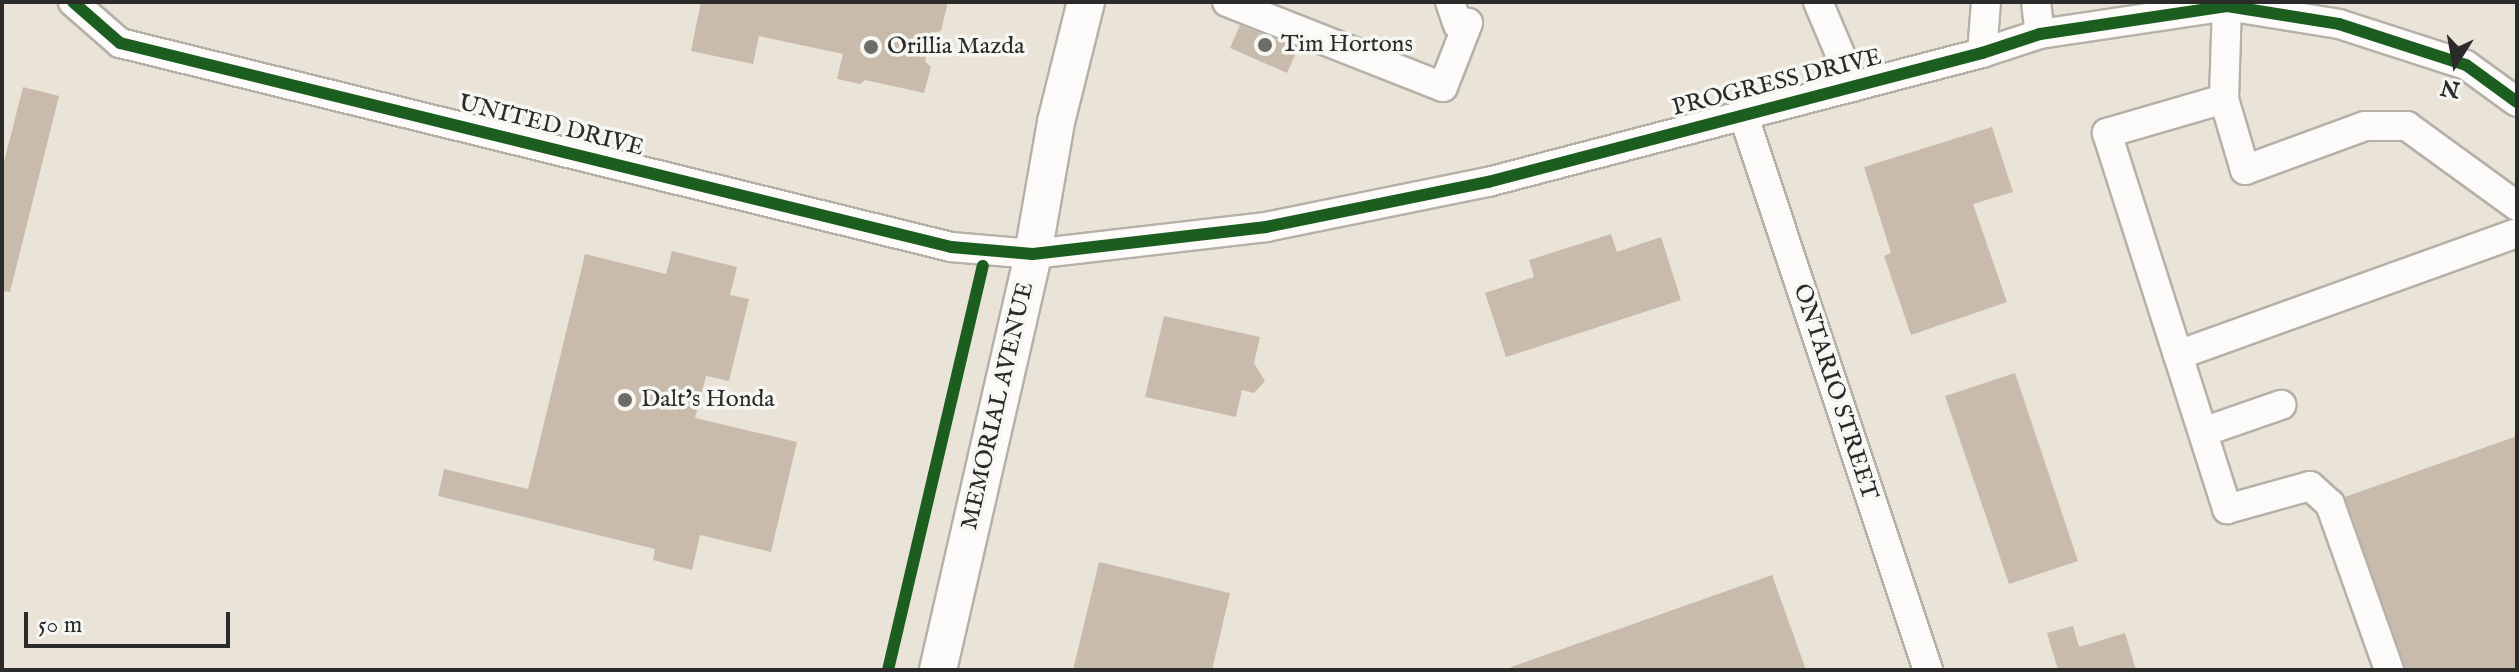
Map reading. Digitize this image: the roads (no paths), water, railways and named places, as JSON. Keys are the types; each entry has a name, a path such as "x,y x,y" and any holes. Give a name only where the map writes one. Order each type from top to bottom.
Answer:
{"main road":[{"name":"MEMORIAL AVENUE","path":"938,670 1033,254 1050,150 1086,2"}],"street":[{"name":"UNITED DRIVE","path":"73,2 120,43 951,247 1033,254"},
{"path":"1227,2 1443,87 1458,17"},
{"path":"1818,2 1854,87"},
{"path":"1982,53 1986,2"},
{"path":"2036,2 2040,34"},
{"name":"PROGRESS DRIVE","path":"1033,254 1266,227 1488,182 1982,53 2040,34 2227,6 2339,24 2466,65 2517,102"},
{"path":"2227,6 2224,99 2245,170 2365,126 2407,126 2517,206"},
{"path":"2224,99 2107,133 2227,509 2310,486 2330,504 2389,670"},
{"name":"ONTARIO STREET","path":"1743,114 1928,670"},
{"path":"2178,355 2517,233"},
{"path":"2203,432 2281,405"}],"place":[{"name":"Tim Hortons","path":"1265,45"},
{"name":"Orillia Mazda","path":"871,47"},
{"name":"Dalt's Honda","path":"625,400"}]}
